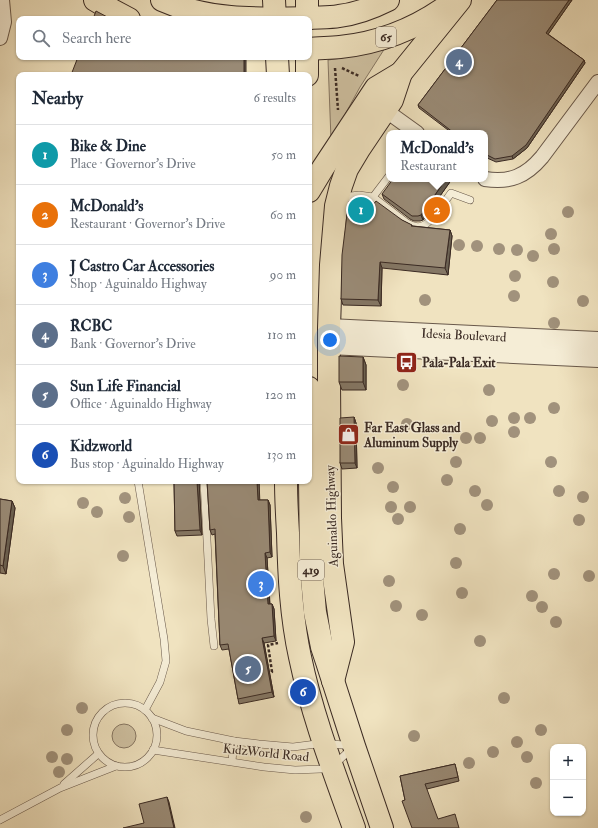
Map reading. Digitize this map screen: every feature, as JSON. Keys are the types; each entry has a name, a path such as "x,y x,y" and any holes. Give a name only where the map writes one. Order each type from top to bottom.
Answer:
{"main road":[{"path":"95,0 123,16"},
{"path":"162,0 185,9 222,16"},
{"path":"238,16 275,12 307,12 334,17 374,7 388,0"},
{"name":"65","path":"312,49 341,47 388,36 425,21 455,0"},
{"path":"312,186 376,88 401,73 460,0"},
{"path":"277,60 278,72"},
{"path":"307,60 307,72"},
{"name":"Aguinaldo Highway","path":"333,681 343,642 334,580 331,545 329,396 330,265 336,206 340,186 347,169 392,100 401,73"},
{"name":"419","path":"286,484 288,562 295,632 309,697 354,828"},
{"name":"Aguinaldo Highway","path":"310,484 311,566 318,630 322,647 382,828"}],"street":[{"path":"0,38 4,22 2,0"},
{"path":"488,179 508,180 523,174 534,167 598,82"},
{"path":"385,110 413,130"},
{"name":"Idesia Boulevard","path":"329,337 598,341"},
{"name":"Idesia Boulevard","path":"329,337 598,358"}],"lane":[{"path":"373,197 386,180"},
{"path":"336,206 351,196 373,197 410,225 417,226 424,225 430,221 451,193 470,200"},
{"path":"138,484 164,639 166,661 160,682 145,710"},
{"path":"204,484 211,619 214,646"},
{"path":"126,703 136,705 145,710 152,718 156,726 157,734 153,750 147,759 137,765 127,767 116,766 106,761 98,754 94,745 92,734 94,724 99,715 107,708 116,704 126,703"},
{"name":"KidzWorld Road","path":"152,718 186,731 234,741 293,747 324,743 354,746"},
{"path":"232,762 234,741"},
{"path":"332,767 354,746"},
{"name":"KidzWorld Road","path":"153,750 295,770 332,767"},
{"path":"60,788 98,754"},
{"path":"0,820 60,788 116,766"}],"path":[{"path":"335,68 338,115"},
{"path":"343,68 362,78"},
{"path":"264,673 272,672 268,645 282,643"}],"shaded area":[{"path":"385,48 360,87 331,140 328,60"},
{"path":"124,724 129,725 135,731 135,741 129,747 124,748 119,747 113,741 112,736 113,731 119,725"}],"building":[{"path":"497,0 569,0 546,33 584,60 526,145 512,156 495,159 488,156 488,130 450,130 418,105"},
{"path":"96,11 105,16 94,16"},
{"path":"77,60 244,60 244,72 72,72"},
{"path":"391,182 444,182 421,215 418,216 412,216 382,194"},
{"path":"359,196 373,205 376,201 402,220 412,225 411,226 450,230 445,268 380,262 378,300 341,299 342,255 347,214"},
{"path":"339,356 363,357 363,382 339,382"},
{"name":"Far East Glass and Aluminum Supply","path":"354,417 355,463 340,463 340,418"},
{"path":"174,484 197,484 200,530 175,531"},
{"path":"207,484 257,484 258,500 268,500 270,552 265,553 268,604 272,604 274,636 262,638 272,692 238,699 228,644 220,645 215,529 210,530"},
{"path":"0,499 12,501 3,566 0,565"},
{"path":"455,764 458,777 425,784 438,819 455,814 459,828 412,828 402,801 405,800 400,776"},
{"path":"167,797 174,828 123,828 144,823 139,804"}],"place":[{"name":"RCBC","path":"459,62"},
{"name":"Bike & Dine","path":"361,210"},
{"name":"McDonald's","path":"437,210"},
{"name":"Pala-Pala Exit","path":"407,362"},
{"name":"Far East Glass and Aluminum Supply","path":"349,434"},
{"name":"J Castro Car Accessories","path":"261,584"},
{"name":"Sun Life Financial","path":"248,669"},
{"name":"Kidzworld","path":"303,692"}]}
